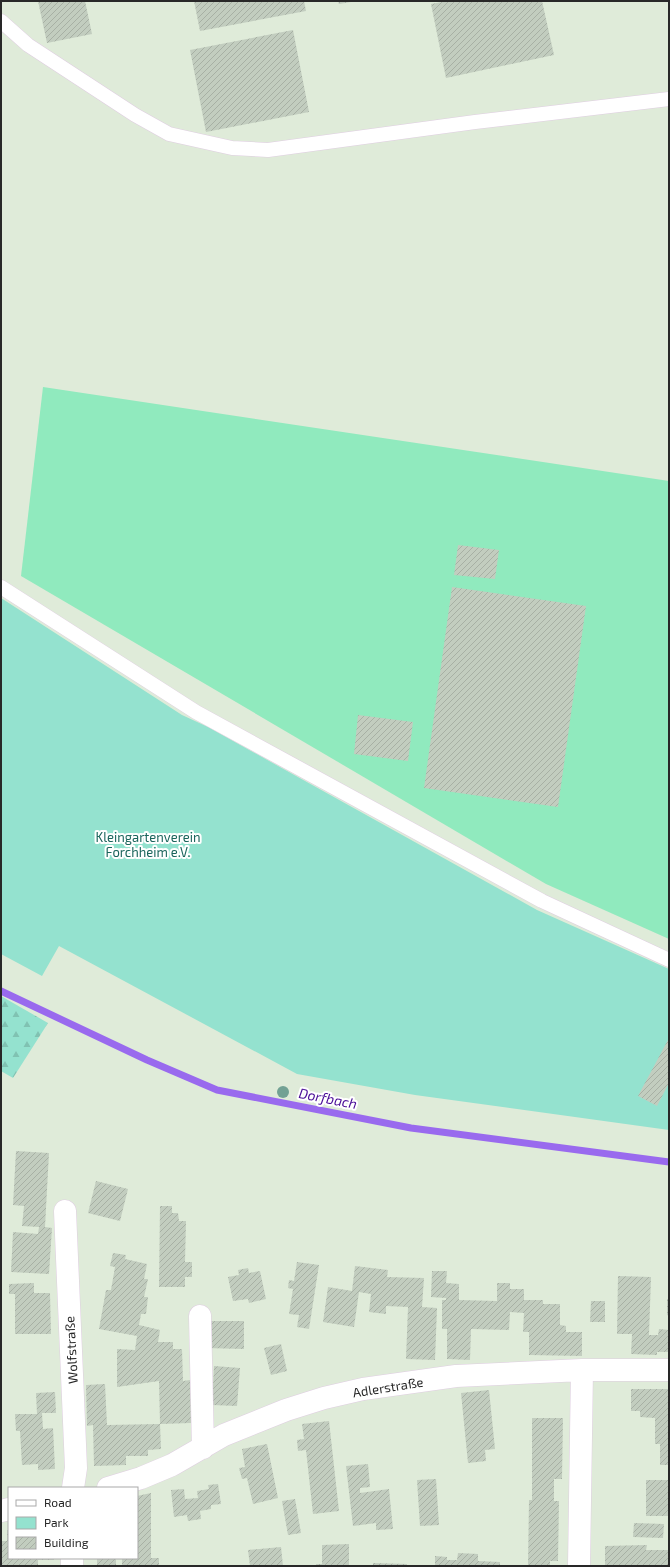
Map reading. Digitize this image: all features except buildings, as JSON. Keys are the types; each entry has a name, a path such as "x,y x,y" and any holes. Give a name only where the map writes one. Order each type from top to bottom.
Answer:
{"street":[{"name":"Wolfstraße","path":"65,1212 76,1468 73,1487"},
{"path":"200,1316 203,1448"},
{"path":"579,1566 582,1370"},
{"name":"Adlerstraße","path":"111,1487 141,1478 172,1465 224,1435 286,1410 324,1398 347,1393 456,1376 582,1370 669,1370"}],"lane":[{"path":"1,21 28,45 135,115 169,134 232,148 268,150 475,122 669,99"},
{"path":"1,587 196,712 542,901 669,960"}],"green space":[{"path":"43,387 669,481 669,939 546,884 21,576"},
{"name":"Kleingartenverein Forchheim e.V.","path":"1,598 182,715 208,727 537,910 669,969 669,1130 415,1095 297,1074 59,946 42,976 1,954"},
{"path":"1,996 48,1023 13,1078 1,1071"}],"waterway":[{"name":"Dorfbach","path":"1,991 147,1060 217,1090 411,1128 669,1162"}]}
